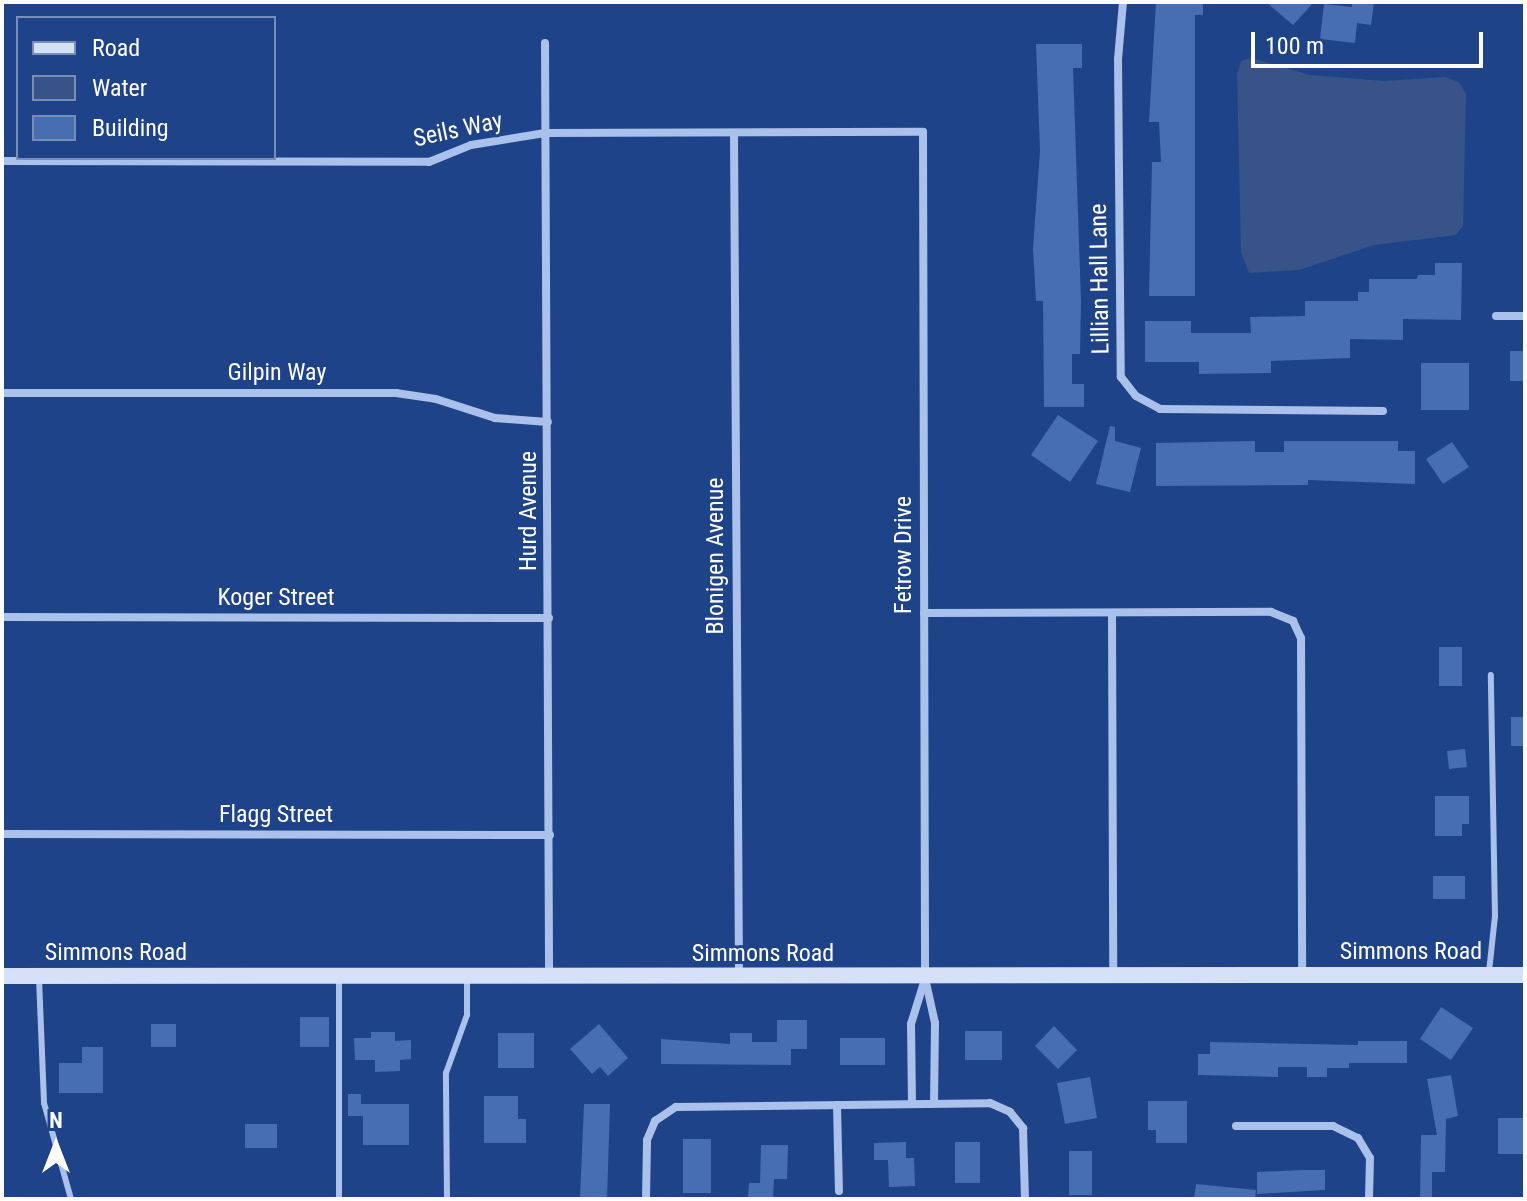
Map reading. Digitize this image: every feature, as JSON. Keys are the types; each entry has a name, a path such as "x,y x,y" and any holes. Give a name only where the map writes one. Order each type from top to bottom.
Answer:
{"street":[{"name":"Lillian Hall Lane","path":"1123,2 1118,59 1121,377 1136,396 1160,409 1383,411"},
{"name":"Hurd Avenue","path":"545,43 549,978"},
{"name":"Seils Way","path":"2,161 429,162 471,145 545,133 923,132"},
{"name":"Fetrow Drive","path":"923,132 925,978"},
{"name":"Blonigen Avenue","path":"734,133 739,979"},
{"path":"1496,316 1525,316"},
{"name":"Gilpin Way","path":"2,393 396,393 436,399 495,418 548,422"},
{"path":"924,613 1271,612 1293,621 1301,638 1302,977"},
{"path":"1112,614 1113,978"},
{"name":"Koger Street","path":"2,617 549,618"},
{"name":"Flagg Street","path":"2,834 550,835"},
{"name":"Simmons Road","path":"2,976 739,979 1525,975"},
{"path":"925,978 935,1023 934,1103"},
{"path":"912,1104 911,1024 925,978"},
{"path":"646,1199 647,1140 655,1121 676,1107 990,1103 1010,1112 1023,1128 1025,1199"},
{"path":"837,1105 839,1191"},
{"path":"1236,1126 1333,1126 1358,1138 1370,1158 1369,1199"}],"lane":[{"path":"1488,976 1495,916 1491,675"},
{"path":"39,976 44,1103 71,1199"},
{"path":"339,977 339,1199"},
{"path":"447,1199 446,1073 467,1015 467,977"}],"water":[{"path":"1251,58 1310,75 1384,81 1445,77 1459,82 1466,94 1463,226 1456,235 1374,245 1299,270 1249,273 1241,252 1237,74 1241,61"}],"building":[{"path":"1156,2 1203,2 1203,15 1195,15 1195,296 1149,296 1152,162 1161,162 1159,122 1149,122"},
{"path":"1266,2 1314,2 1293,25"},
{"path":"1352,2 1374,3 1371,25 1357,23 1355,43 1320,39 1324,4 1352,7"},
{"path":"1036,44 1082,44 1082,68 1073,68 1081,301 1080,354 1072,354 1072,384 1084,384 1084,407 1044,407 1043,301 1036,301 1033,248 1040,151"},
{"path":"1435,263 1462,263 1461,320 1403,319 1403,340 1350,339 1350,358 1271,361 1271,373 1199,374 1199,362 1145,362 1145,321 1191,321 1191,333 1251,333 1250,317 1305,316 1305,301 1358,301 1358,292 1369,292 1369,279 1417,279 1418,275 1435,275"},
{"path":"1510,351 1525,351 1525,381 1510,381"},
{"path":"1421,363 1469,363 1469,410 1421,410"},
{"path":"1058,415 1098,441 1070,482 1031,455"},
{"path":"1110,426 1115,427 1115,441 1141,448 1130,492 1096,484"},
{"path":"1255,441 1255,452 1284,452 1284,441 1398,441 1398,451 1415,451 1415,484 1308,480 1308,485 1156,486 1156,443"},
{"path":"1452,442 1469,467 1443,484 1426,459"},
{"path":"1439,647 1462,647 1462,686 1439,686"},
{"path":"1511,717 1525,717 1525,746 1511,746"},
{"path":"1465,749 1467,767 1449,769 1447,751"},
{"path":"1435,796 1469,796 1469,824 1462,824 1462,836 1435,836"},
{"path":"1433,876 1465,876 1465,899 1433,899"},
{"path":"1441,1007 1473,1028 1451,1060 1420,1039"},
{"path":"300,1017 329,1017 329,1047 300,1047"},
{"path":"777,1020 807,1020 807,1049 791,1049 791,1065 661,1064 661,1039 730,1044 730,1033 752,1033 752,1042 777,1042"},
{"path":"151,1024 176,1024 176,1047 151,1047"},
{"path":"599,1024 628,1058 608,1076 600,1067 592,1074 570,1049"},
{"path":"1054,1026 1077,1050 1058,1069 1035,1046"},
{"path":"965,1031 1002,1031 1002,1060 965,1060"},
{"path":"371,1032 395,1032 395,1041 411,1040 411,1059 400,1060 400,1071 375,1072 375,1060 355,1060 354,1038 371,1038"},
{"path":"498,1033 534,1033 534,1068 498,1068"},
{"path":"840,1038 885,1038 885,1065 840,1065"},
{"path":"1358,1041 1407,1041 1407,1063 1349,1063 1349,1068 1327,1068 1327,1077 1307,1077 1307,1067 1278,1067 1278,1077 1198,1075 1198,1054 1210,1054 1210,1042 1358,1045"},
{"path":"82,1047 103,1047 103,1093 59,1093 59,1063 82,1063"},
{"path":"1451,1075 1458,1116 1446,1119 1445,1172 1432,1172 1432,1199 1420,1199 1421,1135 1437,1135 1427,1079"},
{"path":"1090,1077 1097,1118 1065,1124 1057,1083"},
{"path":"348,1094 361,1094 361,1104 409,1104 409,1145 363,1145 363,1116 348,1116"},
{"path":"484,1096 518,1096 518,1119 526,1119 526,1143 484,1143"},
{"path":"1148,1101 1187,1101 1187,1143 1156,1143 1156,1130 1148,1130"},
{"path":"584,1104 610,1104 607,1199 580,1199"},
{"path":"1498,1118 1525,1118 1525,1154 1498,1154"},
{"path":"245,1124 277,1124 277,1148 245,1148"},
{"path":"683,1139 711,1139 711,1193 683,1193"},
{"path":"906,1142 906,1158 914,1158 915,1186 889,1187 888,1160 874,1160 874,1143"},
{"path":"955,1142 980,1142 980,1183 955,1183"},
{"path":"761,1145 788,1145 787,1179 774,1179 773,1199 748,1198 749,1183 760,1183"},
{"path":"1069,1151 1092,1151 1092,1195 1069,1195"},
{"path":"1325,1170 1325,1190 1257,1194 1257,1172"},
{"path":"1196,1184 1256,1190 1255,1199 1194,1199"}]}
